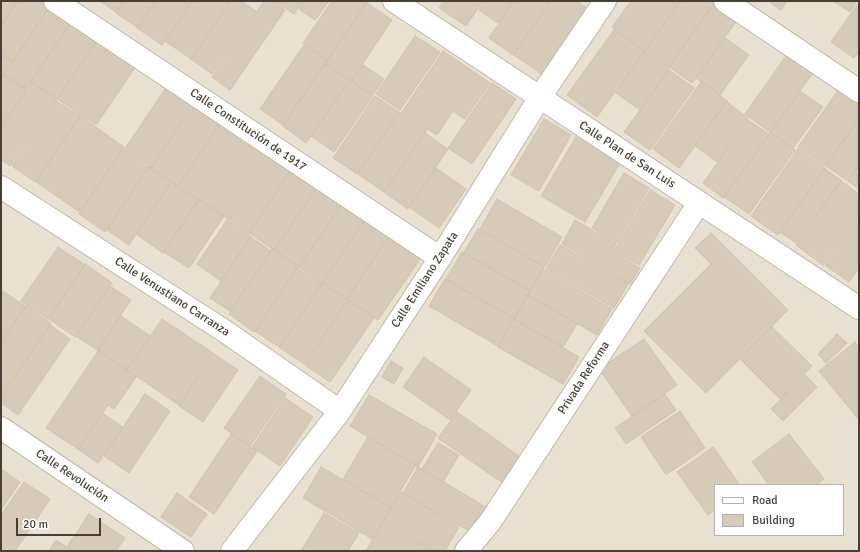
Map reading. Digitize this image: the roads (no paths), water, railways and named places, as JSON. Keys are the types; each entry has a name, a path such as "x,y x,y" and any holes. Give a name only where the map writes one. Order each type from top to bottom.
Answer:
{"street":[{"name":"Calle Constitución de 1917","path":"56,1 440,258"},
{"name":"Calle Plan de San Luis","path":"394,1 859,308"},
{"name":"Calle Emiliano Zapata","path":"232,551 340,412 440,258 540,97 605,1"},
{"path":"725,1 859,91"},
{"name":"Calle Venustiano Carranza","path":"1,187 223,330 340,412"},
{"name":"Privada Reforma","path":"466,551 490,522 699,202"},
{"name":"Calle Revolución","path":"1,428 183,551"}]}
